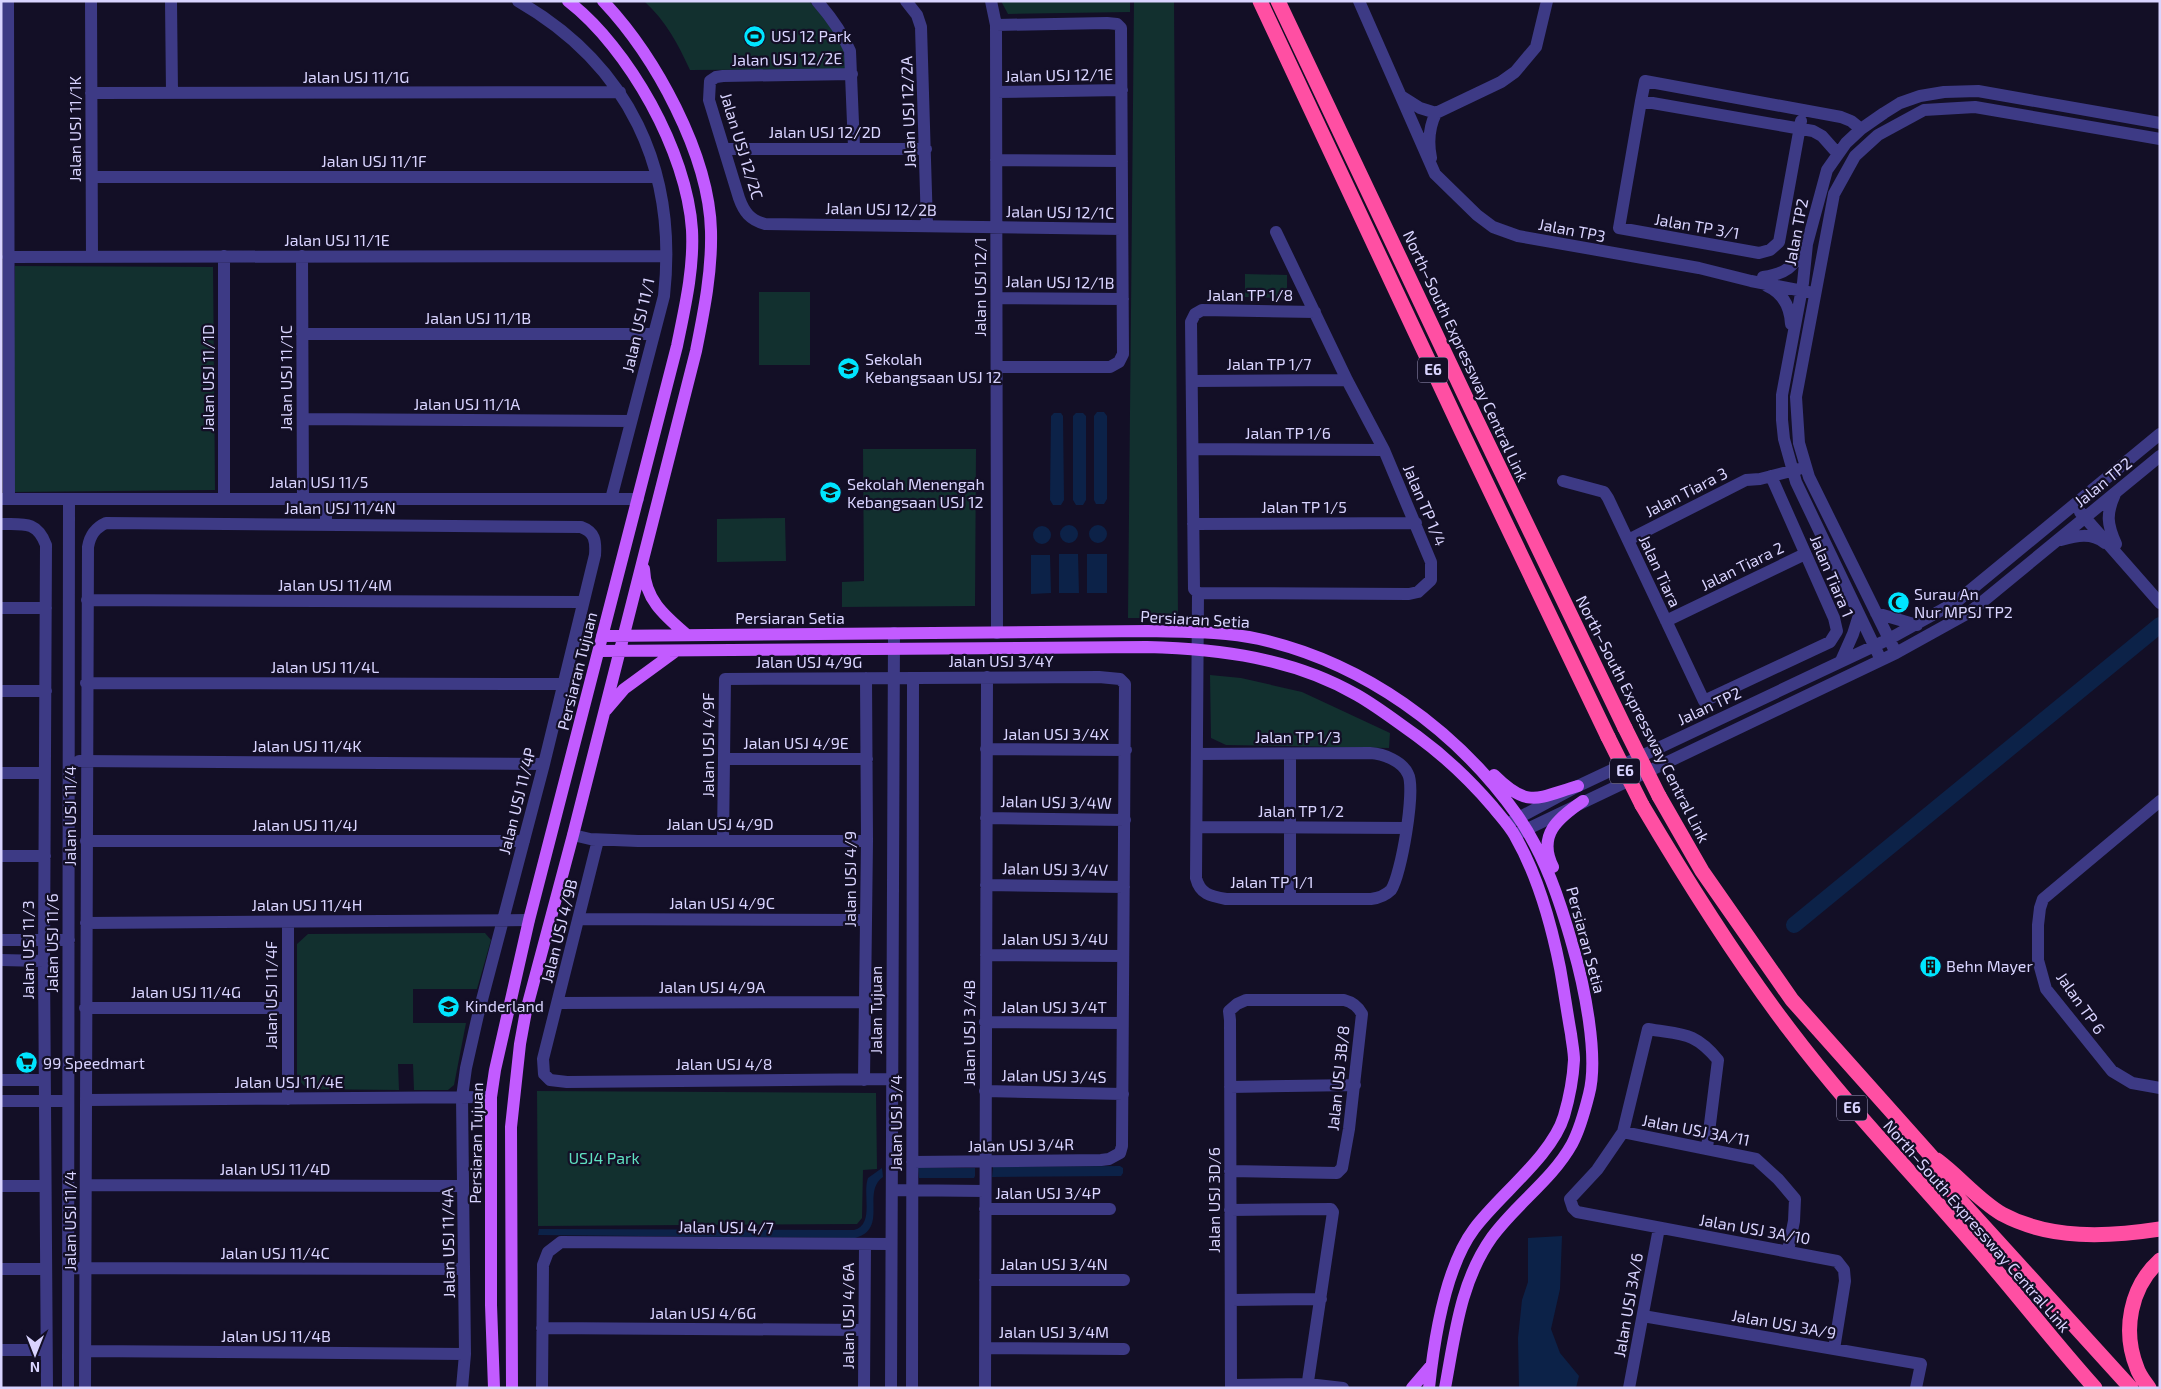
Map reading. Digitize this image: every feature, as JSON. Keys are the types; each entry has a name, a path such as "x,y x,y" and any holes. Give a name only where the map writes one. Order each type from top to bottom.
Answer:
{"highway":[{"name":"North–South Expressway Central Link","path":"1260,1 1466,441 1642,805 1722,934 1788,1029 1856,1114 1988,1261 2049,1336 2095,1388"},
{"name":"North–South Expressway Central Link","path":"1278,1 1470,408 1625,728 1659,796 1702,871 1792,1000 1932,1156 1950,1189 2131,1388"},
{"path":"1932,1156 2002,1213 2031,1226 2052,1232 2076,1234 2135,1232 2160,1228"},
{"path":"2149,1388 2137,1368 2129,1335 2130,1315 2134,1298 2143,1280 2160,1260"},
{"path":"2049,1336 2081,1388"}],"main road":[{"name":"Persiaran Tujuan","path":"493,1387 491,1097 501,1036 529,920 677,346 690,280 692,231 690,207 685,184 665,133 635,78 615,47 596,25 568,1"},
{"path":"512,1388 511,1127 516,1068 526,1011 574,835 696,351 710,283 711,231 709,204 700,167 683,125 633,36 603,1"},
{"path":"665,133 677,133 683,125"},
{"path":"644,554 644,583 651,598 667,617 687,635"},
{"name":"Persiaran Setia","path":"602,636 1198,632 1256,638 1316,656 1347,669 1382,689 1423,718 1463,753 1518,816 1520,832 1532,872 1552,928 1565,994 1574,1059 1570,1091 1563,1120 1546,1148 1473,1230 1456,1261 1446,1296 1428,1388"},
{"path":"997,633 999,644 1005,648"},
{"name":"Persiaran Setia","path":"599,651 1198,648 1228,652 1293,667 1355,694 1446,757 1480,791 1507,824 1520,832 1559,896 1584,984 1592,1058 1590,1091 1573,1143 1561,1161 1493,1236 1474,1267 1466,1285 1461,1305 1445,1388"},
{"path":"603,714 624,689 676,651"},
{"path":"1423,718 1454,738 1508,789 1522,797 1539,799 1578,786"},
{"path":"1583,801 1554,825 1548,841 1548,858 1559,880 1573,919 1581,953 1584,984"},
{"path":"1412,1388 1431,1366"}],"street":[{"path":"5,499 5,329 8,257 5,199 5,40 8,1"},
{"name":"Jalan USJ 11/1K","path":"91,1 92,257"},
{"path":"171,1 172,93"},
{"name":"Jalan USJ 11/1","path":"518,1 539,13 575,41 620,92 644,135 657,177 664,215 666,256 664,296 611,499"},
{"path":"817,1 844,37 850,51 854,147"},
{"name":"Jalan USJ 12/2A","path":"906,1 916,15 921,27 927,226"},
{"name":"Jalan USJ 12/1","path":"991,1 996,25 997,633"},
{"name":"Jalan TP3","path":"1359,1 1434,174 1477,215 1493,227 1518,236 1816,290"},
{"path":"1434,174 1429,150 1431,124 1436,113 1501,82 1515,72 1536,47 1547,1"},
{"path":"996,25 1107,23 1117,24 1121,28 1123,299 1123,354 1119,362 1110,367 996,367"},
{"name":"Jalan USJ 12/2E","path":"724,76 852,74"},
{"name":"Jalan USJ 12/2C","path":"724,76 716,77 710,82 708,94 742,206 751,218 765,224"},
{"path":"1838,154 1822,136 1799,128 1641,101 1644,81 1804,112 1841,117 1851,121 1861,129"},
{"name":"Jalan USJ 12/1E","path":"996,92 1122,90"},
{"name":"Jalan TP2","path":"1881,660 1794,477 1784,439 1782,395 1802,287 1807,244 1827,170 1838,154 1861,129 1900,104 1920,96 1944,92 1978,91 2160,123"},
{"name":"Jalan USJ 11/1G","path":"91,94 620,92"},
{"path":"1401,96 1420,108 1436,113"},
{"name":"Jalan TP 3/1","path":"1641,101 1619,228 1759,253 1770,250 1779,242 1799,128"},
{"name":"Jalan TP2","path":"1896,653 1808,472 1799,443 1796,397 1834,194 1855,156 1878,135 1924,110 1975,107 2160,139"},
{"path":"1799,128 1804,112"},
{"name":"Jalan USJ 12/2D","path":"724,149 854,147 926,149"},
{"path":"996,160 1122,161"},
{"name":"Jalan USJ 11/1F","path":"92,178 657,177"},
{"name":"Jalan USJ 12/2B","path":"765,224 996,227"},
{"name":"Jalan USJ 12/1C","path":"996,227 1122,229"},
{"name":"Jalan TP 1/4","path":"1198,593 1400,594 1418,592 1431,580 1431,562 1384,450 1347,380 1276,232"},
{"path":"1761,280 1788,270 1796,262 1807,244"},
{"name":"Jalan USJ 11/1D","path":"224,256 224,499"},
{"name":"Jalan USJ 11/1C","path":"302,256 303,499"},
{"name":"Jalan USJ 11/1E","path":"8,257 666,256"},
{"path":"1761,280 1786,301 1791,319 1792,339"},
{"name":"Jalan USJ 12/1B","path":"996,298 1123,299"},
{"name":"Jalan TP 1/8","path":"1192,381 1191,322 1195,314 1202,310 1315,312"},
{"name":"Jalan USJ 11/1B","path":"302,334 654,334"},
{"name":"Jalan TP 1/7","path":"1192,381 1347,380"},
{"path":"1192,381 1194,588 1198,593 1198,632"},
{"name":"Jalan USJ 11/1A","path":"303,419 631,421"},
{"name":"Jalan TP2","path":"1507,824 1518,816 1578,786 1917,625 1956,602 2078,504 2160,434"},
{"name":"Jalan TP 1/6","path":"1192,449 1384,450"},
{"name":"Jalan TP2","path":"1520,832 1896,653 1970,612 2160,456"},
{"name":"Jalan Tiara 3","path":"1628,540 1746,480 1769,481 1794,477 1808,472"},
{"name":"Jalan Tiara","path":"1564,481 1604,492 1608,498 1704,701"},
{"name":"Jalan Tiara 1","path":"1704,701 1830,642 1837,631 1834,618 1805,554 1769,481"},
{"path":"2113,546 2108,526 2110,506 2115,494"},
{"name":"Jalan USJ 11/5","path":"5,499 638,498"},
{"name":"Jalan USJ 11/6","path":"68,1388 70,499"},
{"path":"326,499 326,524"},
{"path":"2078,504 2089,515 2124,562 2160,603"},
{"name":"Jalan USJ 11/4N","path":"106,523 573,526"},
{"name":"Jalan USJ 11/4","path":"86,1388 87,600 90,538 98,527 106,523"},
{"name":"Jalan TP 1/5","path":"1193,524 1416,523"},
{"name":"Jalan USJ 11/3","path":"1,524 31,526 38,531 46,545 44,1080 47,1388"},
{"name":"Jalan USJ 11/4P","path":"462,1097 471,1044 544,764 594,555 594,536 589,530 573,526"},
{"path":"2055,542 2082,534 2102,540 2113,546"},
{"name":"Jalan Tiara 2","path":"1666,621 1805,554"},
{"name":"Jalan USJ 11/4M","path":"87,600 582,602"},
{"path":"1,608 46,608"},
{"path":"1876,613 1917,625"},
{"path":"1841,661 1854,634 1859,615"},
{"name":"Jalan TP 1/1","path":"1198,632 1196,878 1198,886 1205,893 1226,899 1370,898 1386,894 1395,883 1398,873 1412,788 1408,772 1397,762"},
{"name":"Jalan Tujuan","path":"891,1388 894,633"},
{"name":"Jalan USJ 4/9","path":"864,1080 867,841 866,678"},
{"name":"Jalan USJ 3/4Y","path":"894,678 1120,679 1126,684 1126,750"},
{"name":"Jalan USJ 4/9G","path":"725,679 894,678"},
{"name":"Jalan USJ 3/4","path":"912,678 912,1388"},
{"name":"Jalan USJ 3/4B","path":"985,1388 986,678"},
{"name":"Jalan USJ 4/9F","path":"723,840 725,679"},
{"name":"Jalan USJ 11/4L","path":"86,683 563,684"},
{"path":"1,691 46,691"},
{"name":"Jalan USJ 3/4X","path":"986,750 1126,750"},
{"path":"1122,1094 1126,750"},
{"name":"Jalan TP 1/3","path":"1197,754 1379,754 1397,762"},
{"path":"1290,754 1290,899"},
{"name":"Jalan USJ 4/9E","path":"725,759 867,759"},
{"name":"Jalan USJ 11/4K","path":"69,761 544,764"},
{"path":"1,773 45,773"},
{"name":"Jalan TP 6","path":"2160,801 2043,899 2038,925 2038,960 2046,989 2112,1071 2132,1083 2160,1088"},
{"name":"Jalan USJ 3/4W","path":"986,818 1125,820"},
{"name":"Jalan TP 1/2","path":"1196,827 1406,828"},
{"name":"Jalan USJ 4/9D","path":"574,835 598,840 867,841"},
{"name":"Jalan USJ 4/9B","path":"557,1081 550,1080 544,1074 542,1066 598,840"},
{"name":"Jalan USJ 11/4J","path":"86,841 524,841"},
{"path":"1,856 45,856"},
{"name":"Jalan USJ 3/4V","path":"986,885 1124,887"},
{"name":"Jalan USJ 4/9C","path":"578,919 866,920"},
{"name":"Jalan USJ 11/4H","path":"86,923 529,920"},
{"name":"Jalan USJ 11/4F","path":"288,922 288,1099"},
{"path":"1,940 69,940"},
{"name":"Jalan USJ 3/4U","path":"986,955 1123,956"},
{"path":"1,960 44,961"},
{"name":"Jalan USJ 3B/8","path":"1229,1011 1237,1004 1246,1000 1327,1000 1351,1002 1359,1008 1362,1014 1355,1085 1342,1168 1337,1173 1230,1171"},
{"name":"Jalan USJ 4/9A","path":"557,1003 866,1002"},
{"name":"Jalan USJ 11/4G","path":"85,1008 288,1008"},
{"name":"Jalan USJ 3D/6","path":"1229,1011 1231,1386"},
{"name":"Jalan USJ 3/4T","path":"986,1022 1122,1023"},
{"path":"1623,1132 1648,1029 1690,1036 1707,1047 1718,1060 1707,1148"},
{"name":"Jalan USJ 4/8","path":"557,1081 892,1079"},
{"path":"1,1080 44,1080"},
{"path":"1230,1087 1355,1085"},
{"name":"Jalan USJ 3/4S","path":"985,1091 1122,1094"},
{"name":"Jalan USJ 3/4R","path":"912,1162 1109,1159 1120,1153 1122,1146 1122,1094"},
{"name":"Jalan USJ 11/4A","path":"462,1097 465,1354 462,1388"},
{"name":"Jalan USJ 11/4E","path":"87,1100 491,1097"},
{"path":"1,1101 68,1100"},
{"name":"Jalan USJ 3A/11","path":"1577,1212 1573,1208 1570,1199 1597,1170 1623,1132 1756,1159 1778,1179 1794,1200 1794,1221 1788,1250"},
{"name":"Jalan USJ 11/4D","path":"87,1185 463,1186"},
{"path":"1,1186 45,1186"},
{"path":"892,1190 985,1191"},
{"name":"Jalan USJ 3/4P","path":"985,1209 1110,1209"},
{"path":"1230,1210 1331,1210 1334,1216 1307,1386"},
{"name":"Jalan USJ 3A/10","path":"1577,1212 1788,1250 1837,1261 1844,1270 1845,1281 1834,1349"},
{"name":"Jalan USJ 3A/6","path":"1630,1388 1659,1228"},
{"name":"Jalan USJ 4/7","path":"542,1328 542,1265 548,1252 561,1242 892,1244"},
{"name":"Jalan USJ 4/6A","path":"864,1245 864,1388"},
{"name":"Jalan USJ 11/4C","path":"68,1268 464,1269"},
{"path":"1,1269 46,1269"},
{"name":"Jalan USJ 3/4N","path":"985,1280 1124,1280"},
{"path":"1231,1300 1321,1299"},
{"name":"Jalan USJ 3A/9","path":"1643,1316 1921,1364 1916,1388"},
{"path":"542,1328 542,1388"},
{"name":"Jalan USJ 4/6G","path":"542,1328 864,1330"},
{"name":"Jalan USJ 3/4M","path":"985,1348 1124,1349"},
{"path":"1,1350 46,1350"},
{"name":"Jalan USJ 11/4B","path":"86,1351 465,1354"},
{"path":"1231,1386 1344,1388"}],"green space":[{"name":"USJ 12 Park","path":"644,1 809,1 829,24 844,50 846,69 690,70 671,33"},
{"path":"1001,1 1130,1 1130,12 1008,14"},
{"path":"1134,1 1174,1 1178,618 1128,618"},
{"path":"15,266 213,267 215,490 12,492"},
{"path":"1245,274 1287,275 1287,298 1245,297"},
{"path":"759,292 810,292 810,365 759,365"},
{"path":"863,449 976,449 975,606 842,607 842,582 864,581"},
{"path":"785,518 786,561 717,562 717,519"},
{"path":"1210,675 1241,678 1302,692 1390,733 1389,748 1226,745 1211,738"},
{"path":"485,933 491,940 477,989 413,989 413,1023 466,1023 454,1085 448,1090 414,1090 413,1064 398,1064 399,1090 307,1089 297,1078 297,944 308,934"},
{"name":"USJ4 Park","path":"537,1091 876,1093 877,1169 863,1170 862,1218 857,1224 538,1226"}],"water":[{"path":"1097,412 1104,412 1107,416 1107,499 1104,504 1096,504 1094,500 1094,416"},
{"path":"1054,413 1061,413 1063,416 1064,500 1061,505 1053,505 1050,500 1051,416"},
{"path":"1076,413 1083,413 1086,416 1086,500 1083,505 1076,505 1073,500 1073,416"},
{"path":"1065,525 1073,525 1078,530 1076,541 1065,543 1060,538 1060,530"},
{"path":"1094,525 1102,525 1107,530 1105,541 1094,543 1089,538 1089,530"},
{"path":"1038,526 1046,526 1051,531 1049,542 1038,544 1033,539 1033,531"},
{"path":"1059,554 1078,554 1079,593 1059,593"},
{"path":"1087,554 1107,554 1107,593 1087,593"},
{"path":"1031,555 1050,555 1051,593 1031,594"},
{"path":"1120,1166 1123,1168 1121,1176 992,1177 993,1167"},
{"path":"882,1168 883,1177 877,1184 874,1192 871,1227 865,1233 855,1238 538,1235 539,1229 854,1230 864,1222 866,1215 868,1178"},
{"path":"918,1168 975,1168 975,1176 974,1178 919,1178"},
{"path":"1562,1236 1560,1289 1551,1329 1560,1353 1579,1376 1576,1388 1519,1388 1518,1338 1522,1300 1528,1282 1528,1238"}],"waterway":[{"path":"1794,925 2160,625"}],"place":[{"name":"USJ 12 Park","path":"755,36"},
{"name":"Sekolah Kebangsaan USJ 12","path":"849,368"},
{"name":"Sekolah Menengah Kebangsaan USJ 12","path":"831,493"},
{"name":"Surau An Nur MPSJ TP2","path":"1898,603"},
{"name":"Behn Mayer","path":"1930,966"},
{"name":"Kinderland","path":"449,1006"},
{"name":"99 Speedmart","path":"27,1063"}]}
